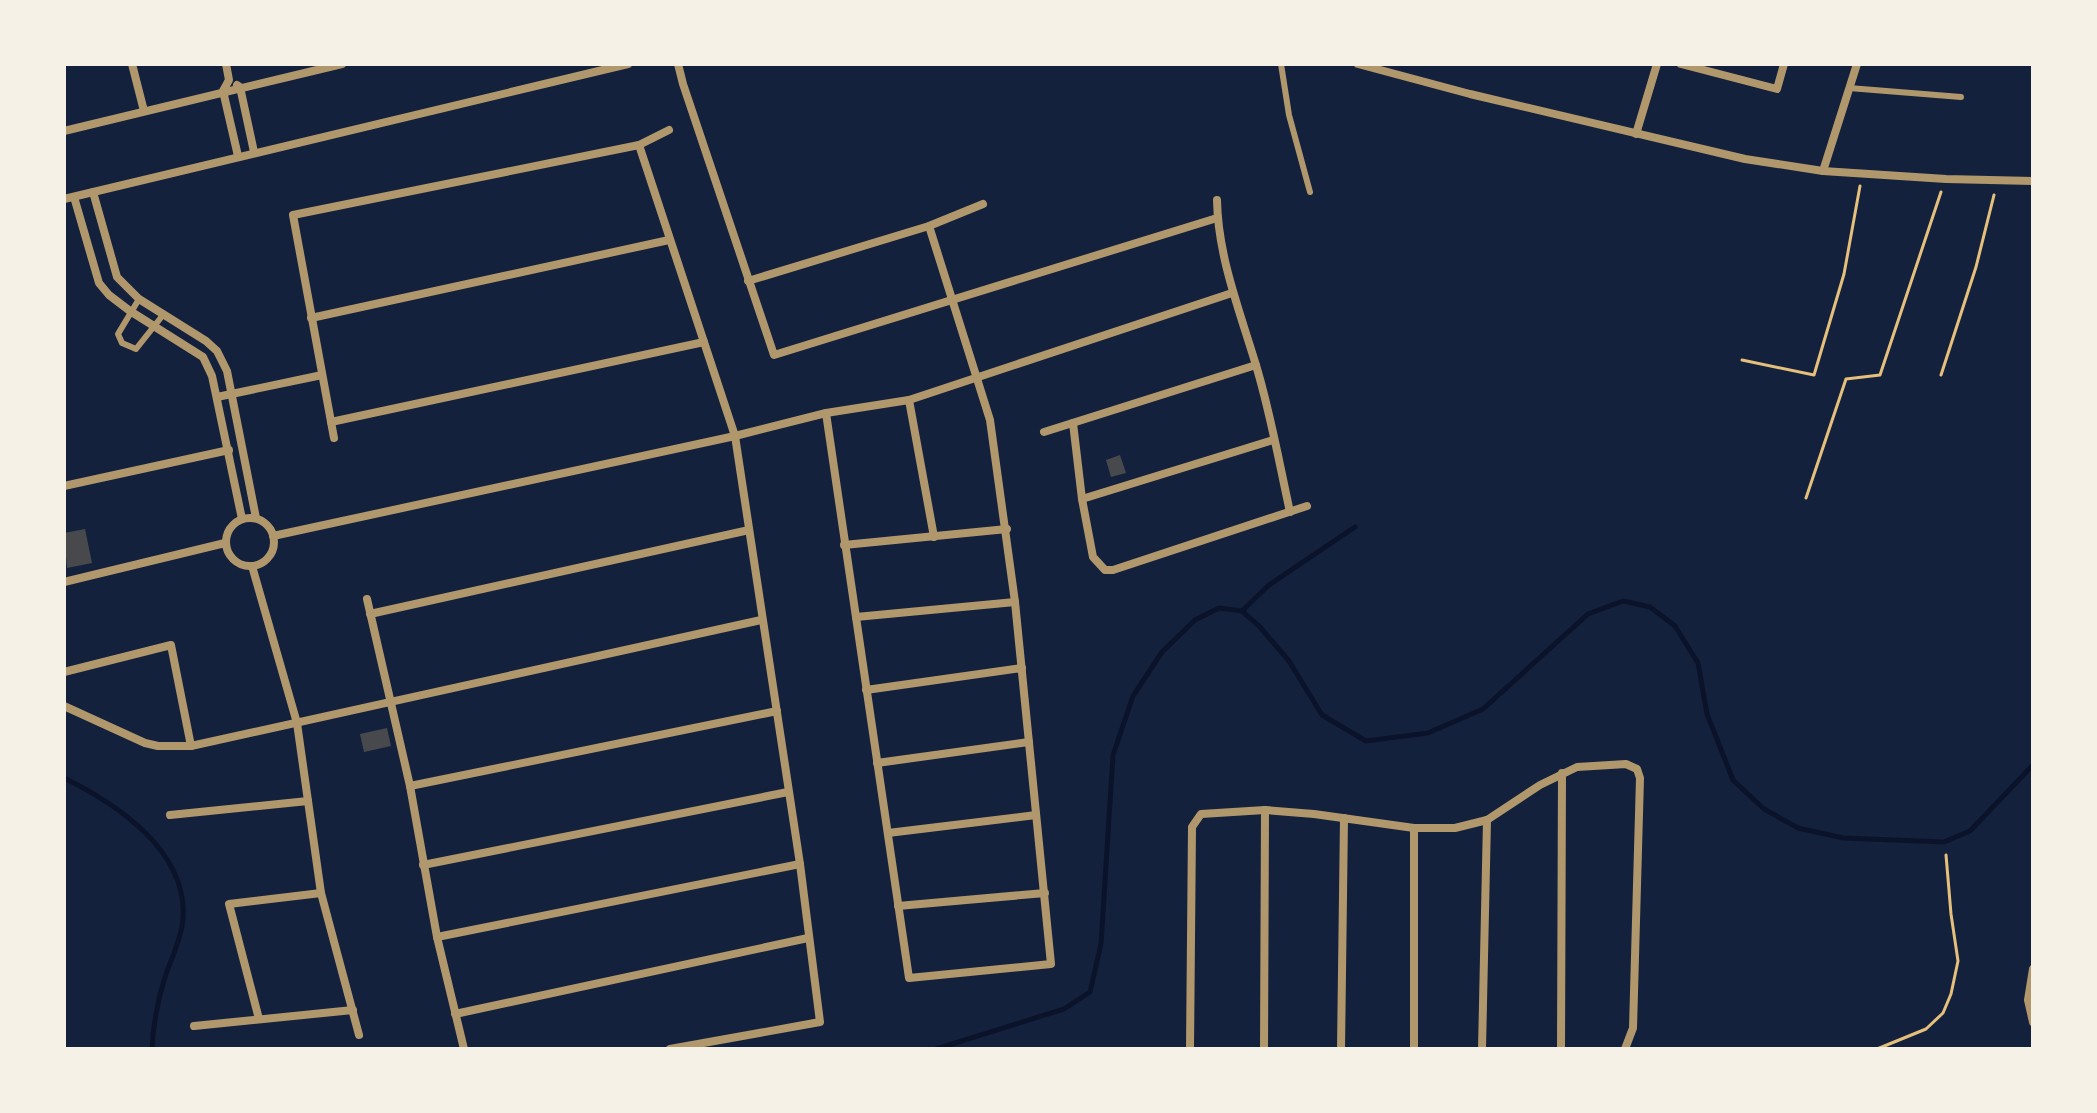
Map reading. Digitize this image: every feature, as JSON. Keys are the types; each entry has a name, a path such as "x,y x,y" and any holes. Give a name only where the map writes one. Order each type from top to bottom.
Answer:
{"street":[{"path":"132,64 144,111"},
{"path":"226,64 229,80 223,91 238,156"},
{"path":"64,131 342,64"},
{"path":"64,199 628,64"},
{"path":"678,64 774,355 1217,218"},
{"path":"1358,64 1382,67 1636,134 1745,159 1862,174 2033,181"},
{"path":"1636,134 1657,64"},
{"path":"1681,64 1777,89 1784,64"},
{"path":"1823,171 1857,64"},
{"path":"229,80 240,87 254,152"},
{"path":"334,438 293,215 639,145 669,130"},
{"path":"639,145 735,436 800,864 820,1022 670,1049"},
{"path":"93,192 117,277 139,299 217,351 227,371 232,392 256,518"},
{"path":"74,197 99,283 130,311 203,357 212,376 242,519"},
{"path":"1217,200 1217,218 1232,293 1256,365 1290,512"},
{"path":"748,281 929,226 983,204"},
{"path":"826,413 909,978 1051,964 1007,529 990,420 929,226"},
{"path":"311,318 669,240"},
{"path":"273,536 735,436 826,413 909,400 1232,293"},
{"path":"331,422 704,342"},
{"path":"1044,432 1256,365"},
{"path":"217,397 322,375"},
{"path":"909,400 934,537"},
{"path":"1073,423 1082,499 1093,557 1100,566 1113,570 1307,506"},
{"path":"1082,499 1273,440"},
{"path":"64,486 229,450"},
{"path":"256,518 267,525 273,536 270,556 252,566 234,561 225,543 228,531 242,519 256,518"},
{"path":"844,545 1007,529"},
{"path":"370,614 749,530"},
{"path":"64,582 225,543"},
{"path":"252,566 297,723 321,893 359,1035"},
{"path":"367,599 410,786 437,937 464,1049"},
{"path":"856,617 1015,602"},
{"path":"64,706 145,743 191,746 761,620"},
{"path":"64,672 171,645 191,746"},
{"path":"866,690 1022,668"},
{"path":"410,786 777,711"},
{"path":"877,763 1029,742"},
{"path":"1190,1049 1192,827 1197,817 1206,813 1265,810 1414,828 1455,828 1487,820 1562,773 1577,767 1626,764 1637,769 1640,778 1633,1028 1625,1049"},
{"path":"1561,1049 1562,773"},
{"path":"423,865 788,792"},
{"path":"170,815 308,801"},
{"path":"1264,1049 1265,810"},
{"path":"888,833 1036,815"},
{"path":"1341,1049 1344,818"},
{"path":"1482,1049 1487,820"},
{"path":"1414,828 1414,1049"},
{"path":"437,937 800,864"},
{"path":"259,1019 229,904 321,893"},
{"path":"898,906 1045,893"},
{"path":"455,1014 808,938"},
{"path":"2033,969 2028,1000 2033,1022"},
{"path":"194,1026 353,1010"},
{"path":"730,1038 733,1049"}],"lane":[{"path":"1281,64 1286,105 1310,192"},
{"path":"1849,88 1961,97"},
{"path":"139,299 118,334 122,343 136,349 163,315"}],"path":[{"path":"1742,360 1814,375 1844,274 1862,174"},
{"path":"1806,498 1846,379 1880,375 1946,179"},
{"path":"1941,375 1980,253 1997,180"},
{"path":"1877,1049 1926,1029 1943,1013 1951,994 1958,961 1946,855"}],"building":[{"path":"1120,455 1126,473 1111,477 1106,460"},
{"path":"85,529 92,563 67,568 64,533"},
{"path":"387,728 391,746 364,752 360,734"}],"waterway":[{"path":"1242,611 1269,585 1355,527"},
{"path":"936,1049 1064,1009 1090,992 1101,944 1113,755 1133,696 1162,652 1195,620 1219,608 1242,611 1259,626 1289,661 1322,715 1366,741 1428,733 1483,709 1588,614 1623,601 1650,607 1675,626 1698,663 1707,714 1733,780 1764,809 1798,828 1843,838 1944,842 1970,831 2033,765"},
{"path":"64,778 126,816 162,851 174,872 181,894 183,919 160,995 152,1049"}]}
